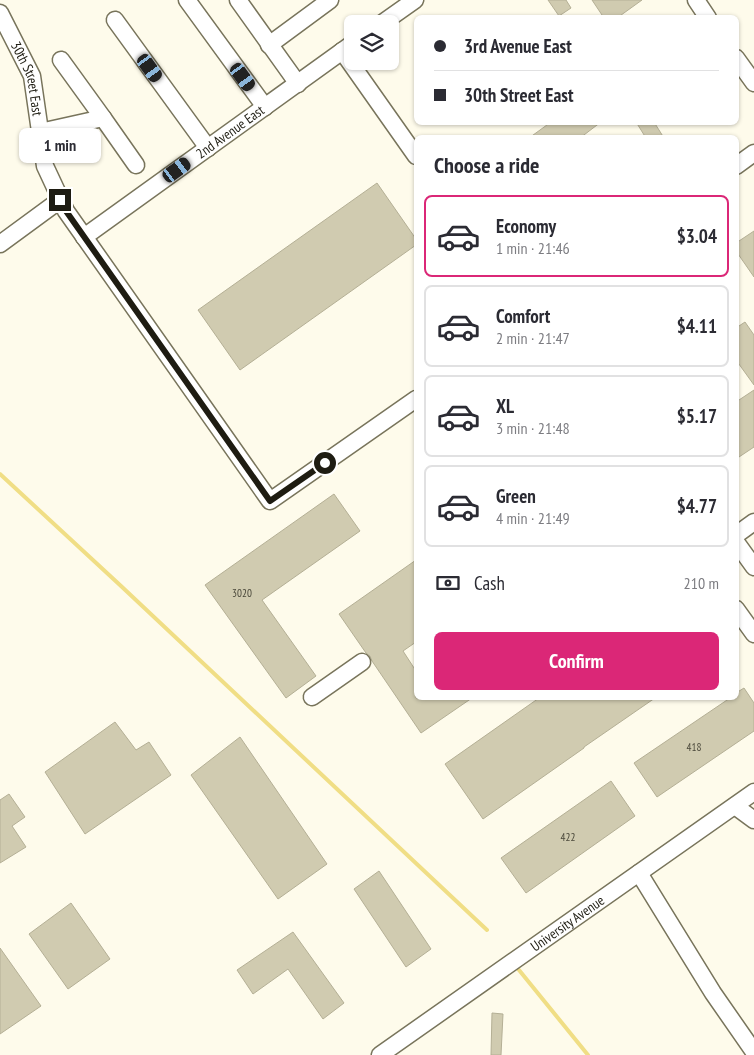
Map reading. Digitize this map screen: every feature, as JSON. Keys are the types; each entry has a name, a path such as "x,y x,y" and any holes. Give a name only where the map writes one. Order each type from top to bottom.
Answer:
{"street":[{"path":"187,0 265,108"},
{"path":"238,0 298,84"},
{"path":"269,45 330,0"},
{"path":"394,15 415,0"},
{"path":"696,0 706,15"},
{"name":"30th Street East","path":"0,13 32,76 45,166 66,211 270,501 414,400"},
{"path":"115,20 208,148"},
{"name":"2nd Avenue East","path":"84,237 344,50"},
{"path":"61,60 136,165"},
{"path":"739,62 754,84"},
{"path":"361,70 414,153"},
{"path":"40,132 103,118"},
{"path":"739,164 754,153"},
{"path":"0,244 60,200"},
{"path":"739,533 754,522"},
{"path":"739,546 754,567"},
{"path":"744,613 754,634"},
{"path":"312,697 362,662"},
{"name":"University Avenue","path":"380,1055 754,792"},
{"path":"735,806 754,820"},
{"path":"639,873 713,993 754,1052"}],"building":[{"path":"548,0 566,0 571,8 558,15"},
{"path":"592,0 642,0 621,15 602,15"},
{"path":"547,125 597,125 584,135 533,135"},
{"path":"638,125 656,125 662,135 644,135"},
{"path":"377,183 414,236 414,246 240,370 198,310"},
{"path":"754,231 754,277 739,255 739,241"},
{"path":"745,322 754,335 754,385 739,364 739,326"},
{"path":"754,390 754,447 739,457 739,400"},
{"path":"334,494 360,531 262,600 316,676 286,698 205,585"},
{"path":"414,561 414,643 403,651 414,668 414,700 469,700 421,733 370,656 339,614"},
{"path":"744,688 754,703 754,731 657,797 634,763 727,700 739,700 739,691"},
{"path":"536,700 652,700 483,819 445,764"},
{"path":"115,722 136,750 149,742 171,775 85,834 45,772"},
{"path":"240,737 327,864 278,899 191,775"},
{"path":"611,781 635,816 526,893 501,858"},
{"path":"9,794 25,817 12,826 26,847 0,863 0,800"},
{"path":"379,871 431,949 406,967 354,889"},
{"path":"71,903 110,959 68,989 29,934"},
{"path":"293,932 344,1003 323,1019 288,969 253,994 237,970"},
{"path":"0,948 41,1006 0,1034"},
{"path":"492,1013 503,1014 501,1055 491,1055"}],"waterway":[{"path":"0,474 487,930"},
{"path":"519,970 588,1055"}],"route":[{"path":"60,200 270,501 325,463"}]}
